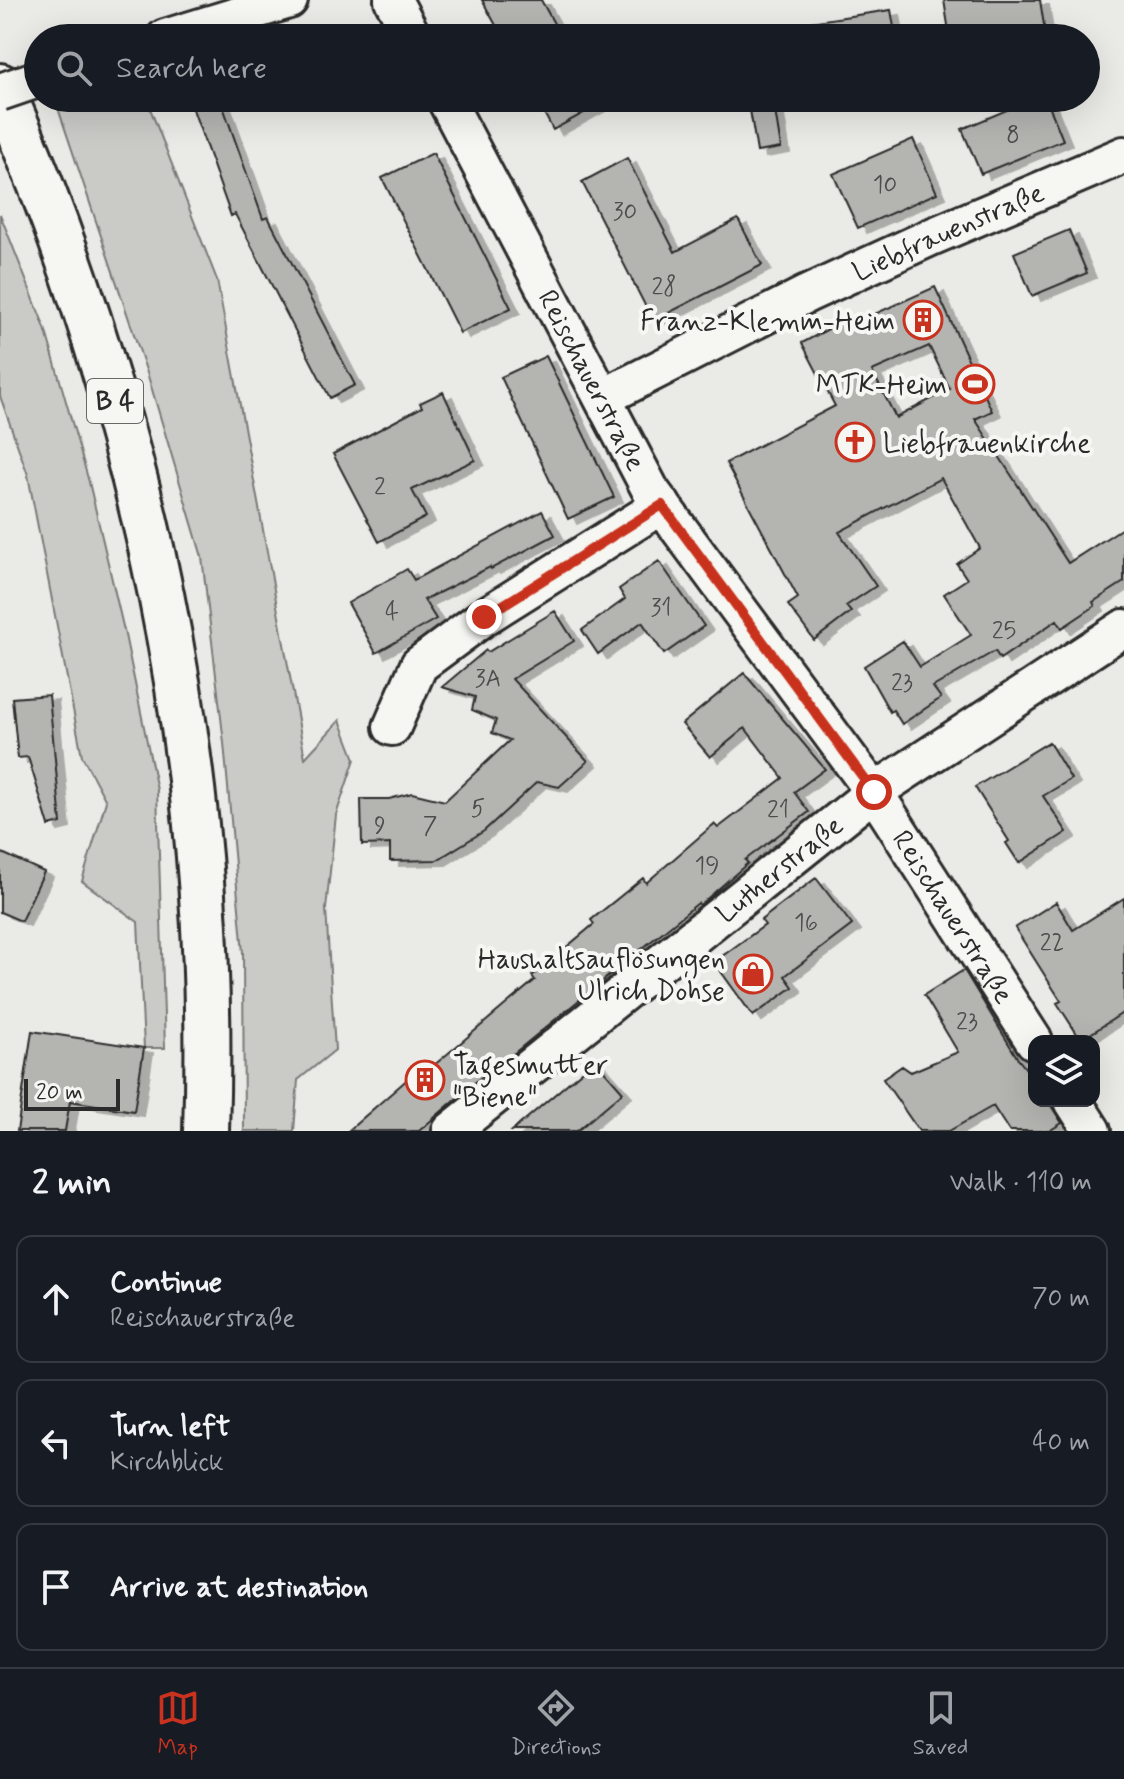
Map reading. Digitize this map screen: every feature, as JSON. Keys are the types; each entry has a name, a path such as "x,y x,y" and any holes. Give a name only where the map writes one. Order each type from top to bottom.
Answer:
{"highway":[{"name":"B 4","path":"0,89 58,227 108,376 161,591 184,729 197,846 206,986 206,1131"}],"street":[{"path":"211,24 289,0"},
{"path":"393,0 406,24"},
{"path":"0,89 24,83"},
{"name":"Reischauerstraße","path":"452,112 651,491 874,792 1030,1035"},
{"name":"Liebfrauenstraße","path":"604,397 807,294 931,237 1124,155"},
{"path":"392,727 419,665 484,617 662,505"},
{"name":"Lutherstraße","path":"451,1131 874,792 1124,628"},
{"path":"1077,1107 1092,1131"}],"shaded area":[{"path":"59,112 151,112 217,280 305,758 340,720 355,759 336,815 326,909 335,1050 298,1080 294,1131 244,1131 243,953 224,743 202,557 148,376"},
{"path":"0,214 45,328 89,482 157,790 165,1048 144,1048 138,922 82,881 106,801 82,756 28,475 0,396"}],"building":[{"path":"482,0 541,0 554,24 495,24"},
{"path":"944,0 1040,0 1044,24 948,24"},
{"path":"891,10 894,24 803,24"},
{"path":"194,112 225,112 263,219 268,217 355,385 330,398 235,214 231,216"},
{"path":"543,112 586,112 553,130"},
{"path":"750,112 775,112 781,148 757,152"},
{"path":"1002,112 1052,112 1063,140 981,174 962,129"},
{"path":"913,139 937,193 858,228 833,174"},
{"path":"433,153 511,308 460,333 382,178"},
{"path":"627,158 675,252 738,219 762,265 653,321 582,182"},
{"path":"1069,230 1087,273 1032,296 1014,253"},
{"path":"935,287 992,411 975,419 1068,563 1124,527 1124,582 1093,602 1095,606 1062,628 1057,620 1000,659 995,651 933,687 941,698 902,724 893,710 890,712 864,666 903,641 920,667 971,635 944,594 967,579 957,564 980,548 941,478 839,532 876,586 846,606 851,612 814,640 788,605 798,598 726,463 835,406 802,343 845,320 848,326","holes":["929,346 950,389 896,418 872,371"]},
{"path":"546,356 614,497 568,519 501,377"},
{"path":"443,392 475,460 412,490 426,517 379,542 333,454 422,407 420,403"},
{"path":"542,511 555,535 424,600 436,619 376,653 348,603 407,569 414,580"},
{"path":"659,561 704,626 664,654 642,622 598,654 582,630 625,599 619,589"},
{"path":"555,611 574,641 512,679 588,761 559,787 537,782 484,831 437,860 390,861 390,844 362,845 361,799 389,799 412,793 445,801 510,740 492,733 496,720 472,710 475,697 442,687 486,650 488,652"},
{"path":"744,673 825,769 794,792 809,812 745,860 748,863 700,905 698,903 496,1068 494,1066 419,1131 348,1131 427,1062 432,1067 535,980 532,976 594,924 591,920 643,878 646,883 714,824 718,828 783,778 745,728 710,757 682,724"},
{"path":"49,695 61,823 49,826 28,757 18,758 12,698"},
{"path":"1049,742 1071,779 1043,796 1067,832 1019,863 975,787"},
{"path":"0,852 44,872 21,921 0,912"},
{"path":"816,878 852,925 785,976 793,987 753,1016 714,962 765,925 761,920"},
{"path":"1124,898 1124,1012 1089,1035 1078,1035 1057,1003 1061,1001 1015,928 1056,902 1073,930"},
{"path":"964,970 1028,1072 1028,1107 1052,1107 1062,1123 1049,1131 1009,1131 993,1106 949,1131 919,1131 883,1079 902,1066 911,1072 958,1052 924,995"},
{"path":"32,1031 144,1048 134,1111 70,1101 65,1131 17,1131"},
{"path":"595,1060 623,1092 577,1131 512,1131"}],"place":[{"name":"Franz-Klemm-Heim","path":"923,320"},
{"name":"MTK-Heim","path":"975,384"},
{"name":"Liebfrauenkirche","path":"855,442"},
{"name":"Haushaltsauflösungen Ulrich Dohse","path":"753,974"},
{"name":"Tagesmutter \"Biene\"","path":"425,1080"}],"route":[{"path":"484,617 662,505 874,792"}]}
